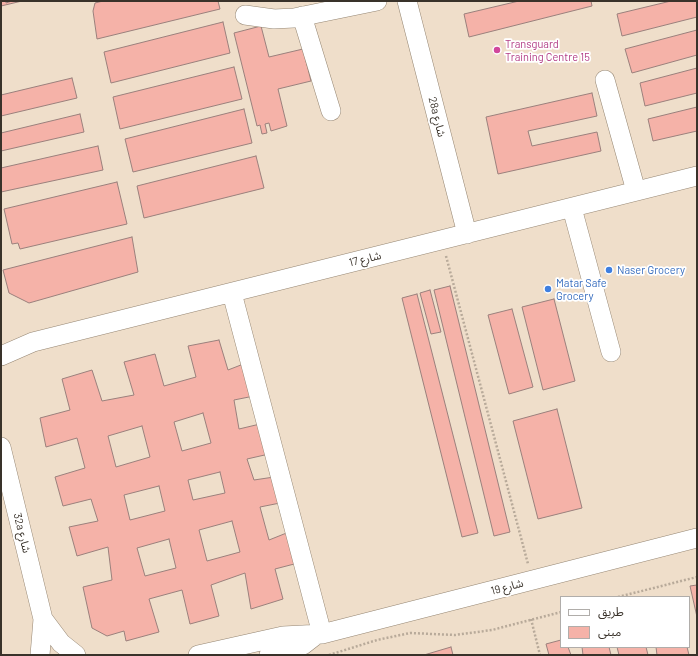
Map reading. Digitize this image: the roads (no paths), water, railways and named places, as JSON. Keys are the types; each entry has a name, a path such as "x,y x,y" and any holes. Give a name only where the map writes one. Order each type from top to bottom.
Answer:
{"street":[{"path":"245,15 285,19 377,1"},
{"name":"28a شارع","path":"408,1 467,234"},
{"path":"302,16 331,111"},
{"path":"604,80 636,191"},
{"name":"شارع 17","path":"1,356 33,342 697,176"},
{"path":"572,208 611,352"},
{"path":"232,292 319,635"},
{"name":"شارع 17","path":"1,342 33,342"},
{"name":"32a شارع","path":"1,447 44,619 40,655"},
{"name":"شارع 19","path":"269,655 303,645 319,635 697,538"},
{"name":"32a شارع","path":"44,619 61,642 76,655"},
{"name":"شارع 19","path":"198,655 284,636 306,634 319,635"}],"place":[{"name":"Transguard Training Centre 15","path":"497,50"},
{"name":"Naser Grocery","path":"609,270"},
{"name":"Matar Safe Grocery","path":"548,289"}]}
